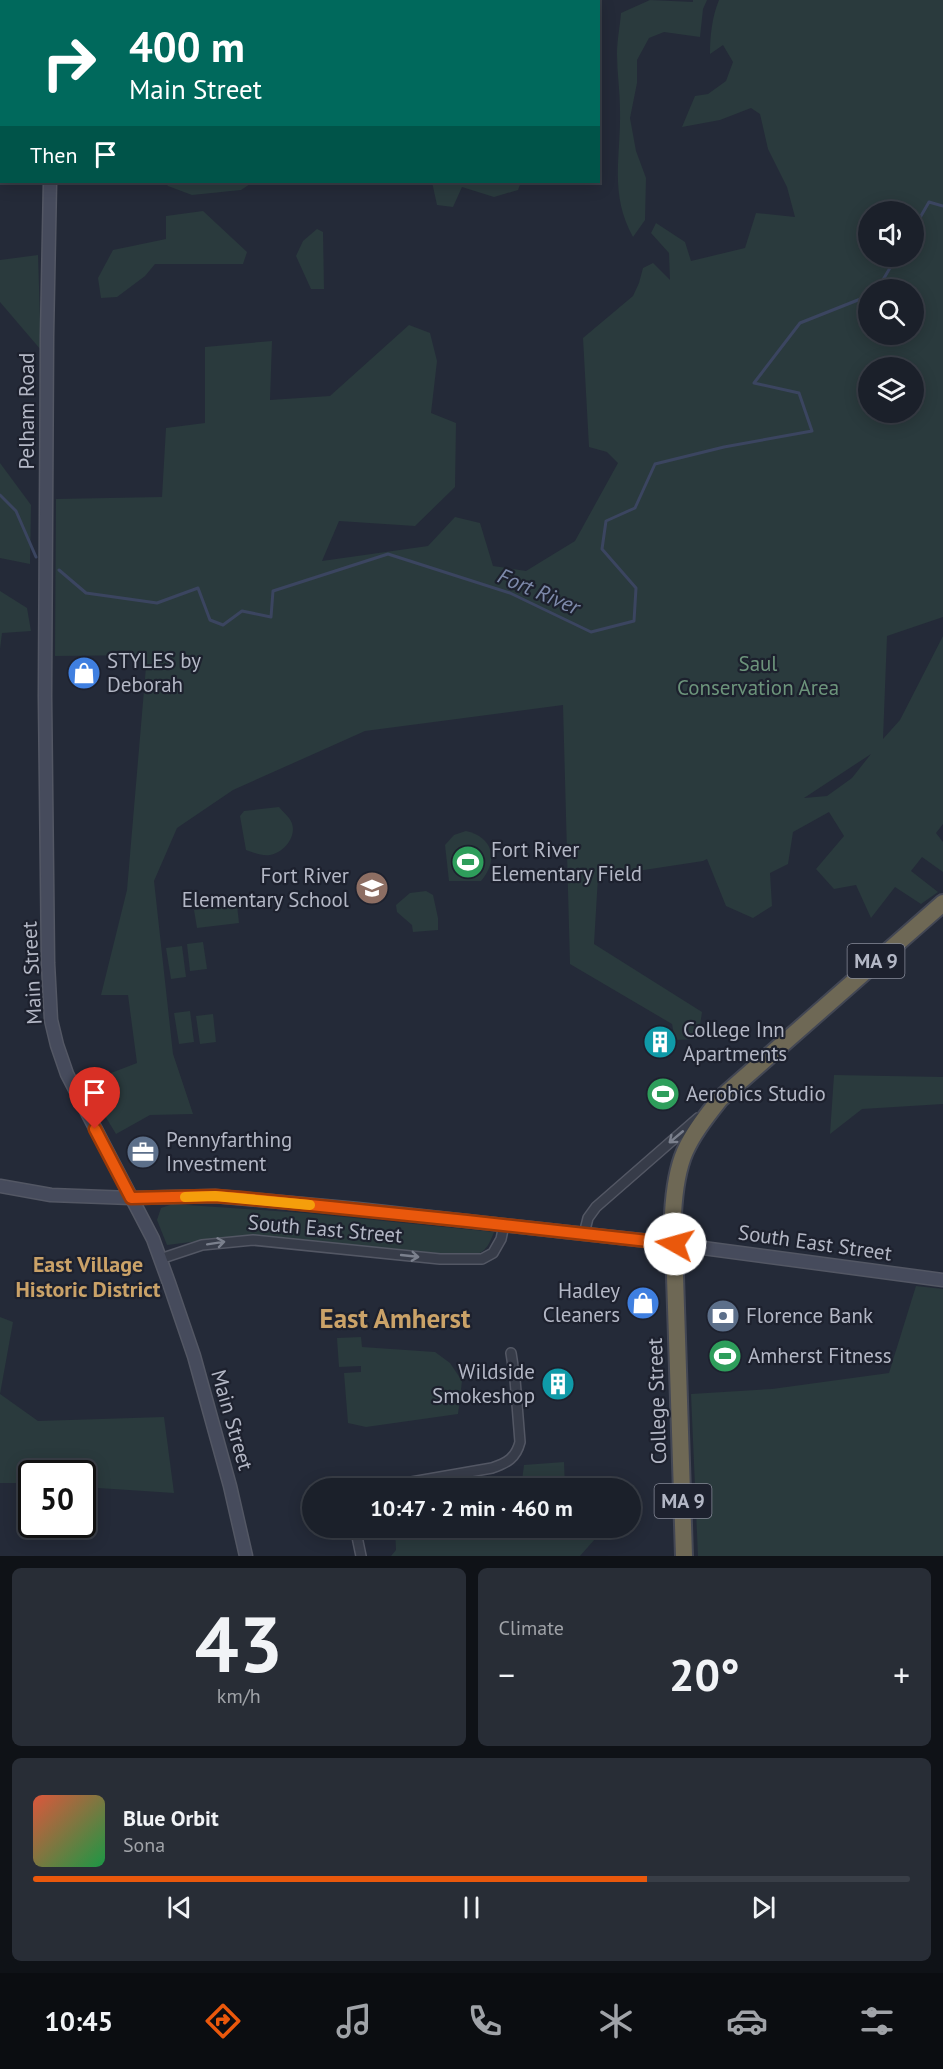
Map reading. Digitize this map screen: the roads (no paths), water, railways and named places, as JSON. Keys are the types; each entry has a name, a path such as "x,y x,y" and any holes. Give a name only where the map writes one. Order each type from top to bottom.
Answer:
{"highway":[{"name":"MA 9","path":"675,1244 674,1185 680,1163 692,1135 720,1099 943,903"},
{"name":"College Street","path":"675,1244 684,1556"}],"main road":[{"name":"Pelham Road","path":"45,640 50,183"},
{"name":"Main Street","path":"45,640 47,881 51,1020 67,1074 153,1239 194,1356 230,1485 246,1556"},
{"name":"South East Street","path":"0,1186 51,1196 131,1198 215,1196 675,1244 943,1280"}],"street":[{"path":"584,1234 588,1218 611,1192 720,1099"},
{"name":"South East Street","path":"160,1259 202,1245 253,1240 440,1259 482,1259 493,1253 501,1239 504,1225"},
{"path":"434,1478 492,1468 506,1463 518,1450 520,1442 511,1353"},
{"path":"357,1538 361,1556"}],"waterway":[{"name":"Fort River","path":"924,211 929,202 943,206"},
{"name":"Fort River","path":"883,279 891,267"},
{"name":"Fort River","path":"59,570 86,593 157,603 198,588 210,620 223,625 242,611 271,617 273,591 388,554 510,593 591,632 634,621 636,588 602,549 606,521 635,508 655,464 724,447 812,431 799,393 754,383 800,323 858,300"},
{"name":"Fort River","path":"0,495 16,511 36,557"}],"place":[{"name":"STYLES by Deborah","path":"84,673"},
{"name":"Fort River Elementary Field","path":"468,862"},
{"name":"Fort River Elementary School","path":"372,888"},
{"name":"College Inn Apartments","path":"660,1042"},
{"name":"Aerobics Studio","path":"663,1094"},
{"name":"Pennyfarthing Investment","path":"143,1152"},
{"name":"Hadley Cleaners","path":"643,1303"},
{"name":"Florence Bank","path":"723,1316"},
{"name":"Amherst Fitness","path":"725,1356"},
{"name":"Wildside Smokeshop","path":"558,1384"}],"district":[{"name":"East Village Historic District","path":"88,1276"},
{"name":"East Amherst","path":"395,1319"}],"park label":[{"name":"Saul Conservation Area","path":"758,676"}]}
